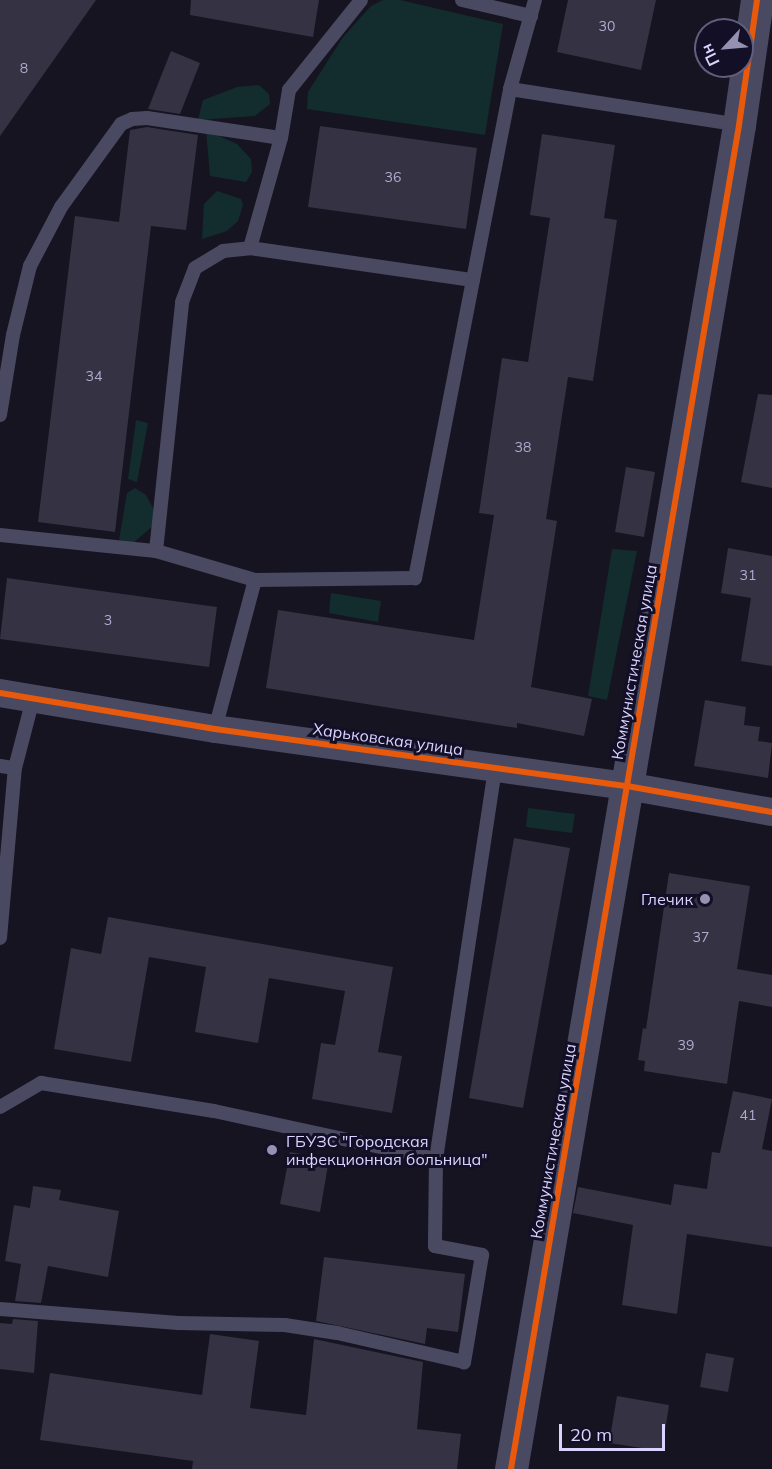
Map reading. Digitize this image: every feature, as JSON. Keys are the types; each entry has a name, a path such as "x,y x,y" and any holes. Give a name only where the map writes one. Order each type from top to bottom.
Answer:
{"street":[{"name":"Коммунистическая улица","path":"510,1469 739,125 757,0"},
{"name":"Харьковская улица","path":"0,693 215,729 627,786 772,812"}],"lane":[{"path":"250,248 281,138 289,90 361,0"},
{"path":"462,0 531,16"},
{"path":"0,535 156,551 255,580 415,578 510,89 535,0"},
{"path":"510,89 739,125"},
{"path":"0,415 13,335 30,266 61,207 121,124 132,119 147,118 281,138"},
{"path":"156,551 182,302 195,268 224,251 250,248 473,280"},
{"path":"215,729 255,580"},
{"path":"0,938 15,768 33,699"},
{"path":"0,766 15,768"},
{"path":"0,1309 178,1323 285,1325 337,1333 464,1362 482,1255 435,1246 436,1159 495,767"},
{"path":"0,1107 41,1083 214,1111 436,1159"}],"green space":[{"path":"383,0 400,0 503,24 485,135 307,109 308,92 343,37 371,6"},
{"path":"259,85 269,94 270,104 255,116 198,120 203,100 237,87"},
{"path":"206,130 237,144 251,159 252,172 246,182 210,176"},
{"path":"217,191 241,199 243,205 238,221 227,231 202,239 204,204"},
{"path":"136,420 148,423 137,482 128,479"},
{"path":"135,488 146,495 153,508 153,526 132,544 119,540 127,493"},
{"path":"612,549 637,551 607,700 588,696"},
{"path":"331,593 381,601 378,622 329,613"},
{"path":"528,808 575,814 572,833 526,827"}],"building":[{"path":"0,0 96,0 0,136"},
{"path":"191,0 319,0 313,37 190,15"},
{"path":"568,0 656,0 641,70 557,52"},
{"path":"171,51 200,63 180,114 148,109"},
{"path":"320,126 477,148 466,229 308,207"},
{"path":"147,127 198,135 186,230 151,226 115,532 38,522 75,216 119,222 130,130"},
{"path":"542,134 615,145 604,218 617,220 593,381 568,377 546,519 557,521 531,687 592,699 584,736 517,723 517,728 266,688 278,610 474,640 494,515 479,513 502,358 528,362 550,218 530,215"},
{"path":"758,394 772,395 772,488 741,482"},
{"path":"626,467 655,472 644,537 615,532"},
{"path":"728,548 772,556 772,666 741,661 751,598 721,593"},
{"path":"7,578 217,607 209,667 0,639"},
{"path":"705,700 746,707 744,725 760,727 758,741 772,743 768,778 694,766"},
{"path":"514,838 570,848 523,1108 469,1098"},
{"path":"669,873 750,886 737,969 772,975 772,1007 739,1001 727,1084 644,1071 645,1061 638,1060 643,1028 646,1029"},
{"path":"108,917 393,967 378,1052 402,1056 392,1113 312,1099 321,1043 335,1045 345,991 269,978 258,1043 195,1032 206,967 149,957 131,1062 54,1049 71,948 101,954"},
{"path":"733,1091 772,1099 762,1149 772,1151 772,1247 687,1234 677,1314 622,1305 633,1225 573,1213 578,1187 671,1205 674,1184 707,1189 712,1152 720,1153"},
{"path":"290,1152 329,1159 320,1212 280,1204"},
{"path":"33,1186 61,1190 59,1200 119,1211 108,1277 48,1266 41,1303 15,1301 21,1264 5,1261 14,1205 30,1208"},
{"path":"324,1257 465,1274 458,1332 427,1328 425,1344 316,1321"},
{"path":"13,1319 38,1321 34,1373 0,1369 0,1323 12,1324"},
{"path":"210,1334 259,1341 250,1408 306,1415 314,1339 423,1362 417,1429 461,1434 457,1469 192,1469 193,1461 40,1440 50,1373 202,1395"},
{"path":"706,1353 734,1358 728,1392 700,1387"},
{"path":"617,1396 669,1405 662,1451 609,1443"}],"cycle path":[{"path":"511,1469 739,125 757,0"},
{"path":"0,693 215,729 627,786 772,812"}],"place":[{"name":"Глечик","path":"705,899"},
{"name":"ГБУЗС \"Городская инфекционная больница\"","path":"272,1150"}]}
